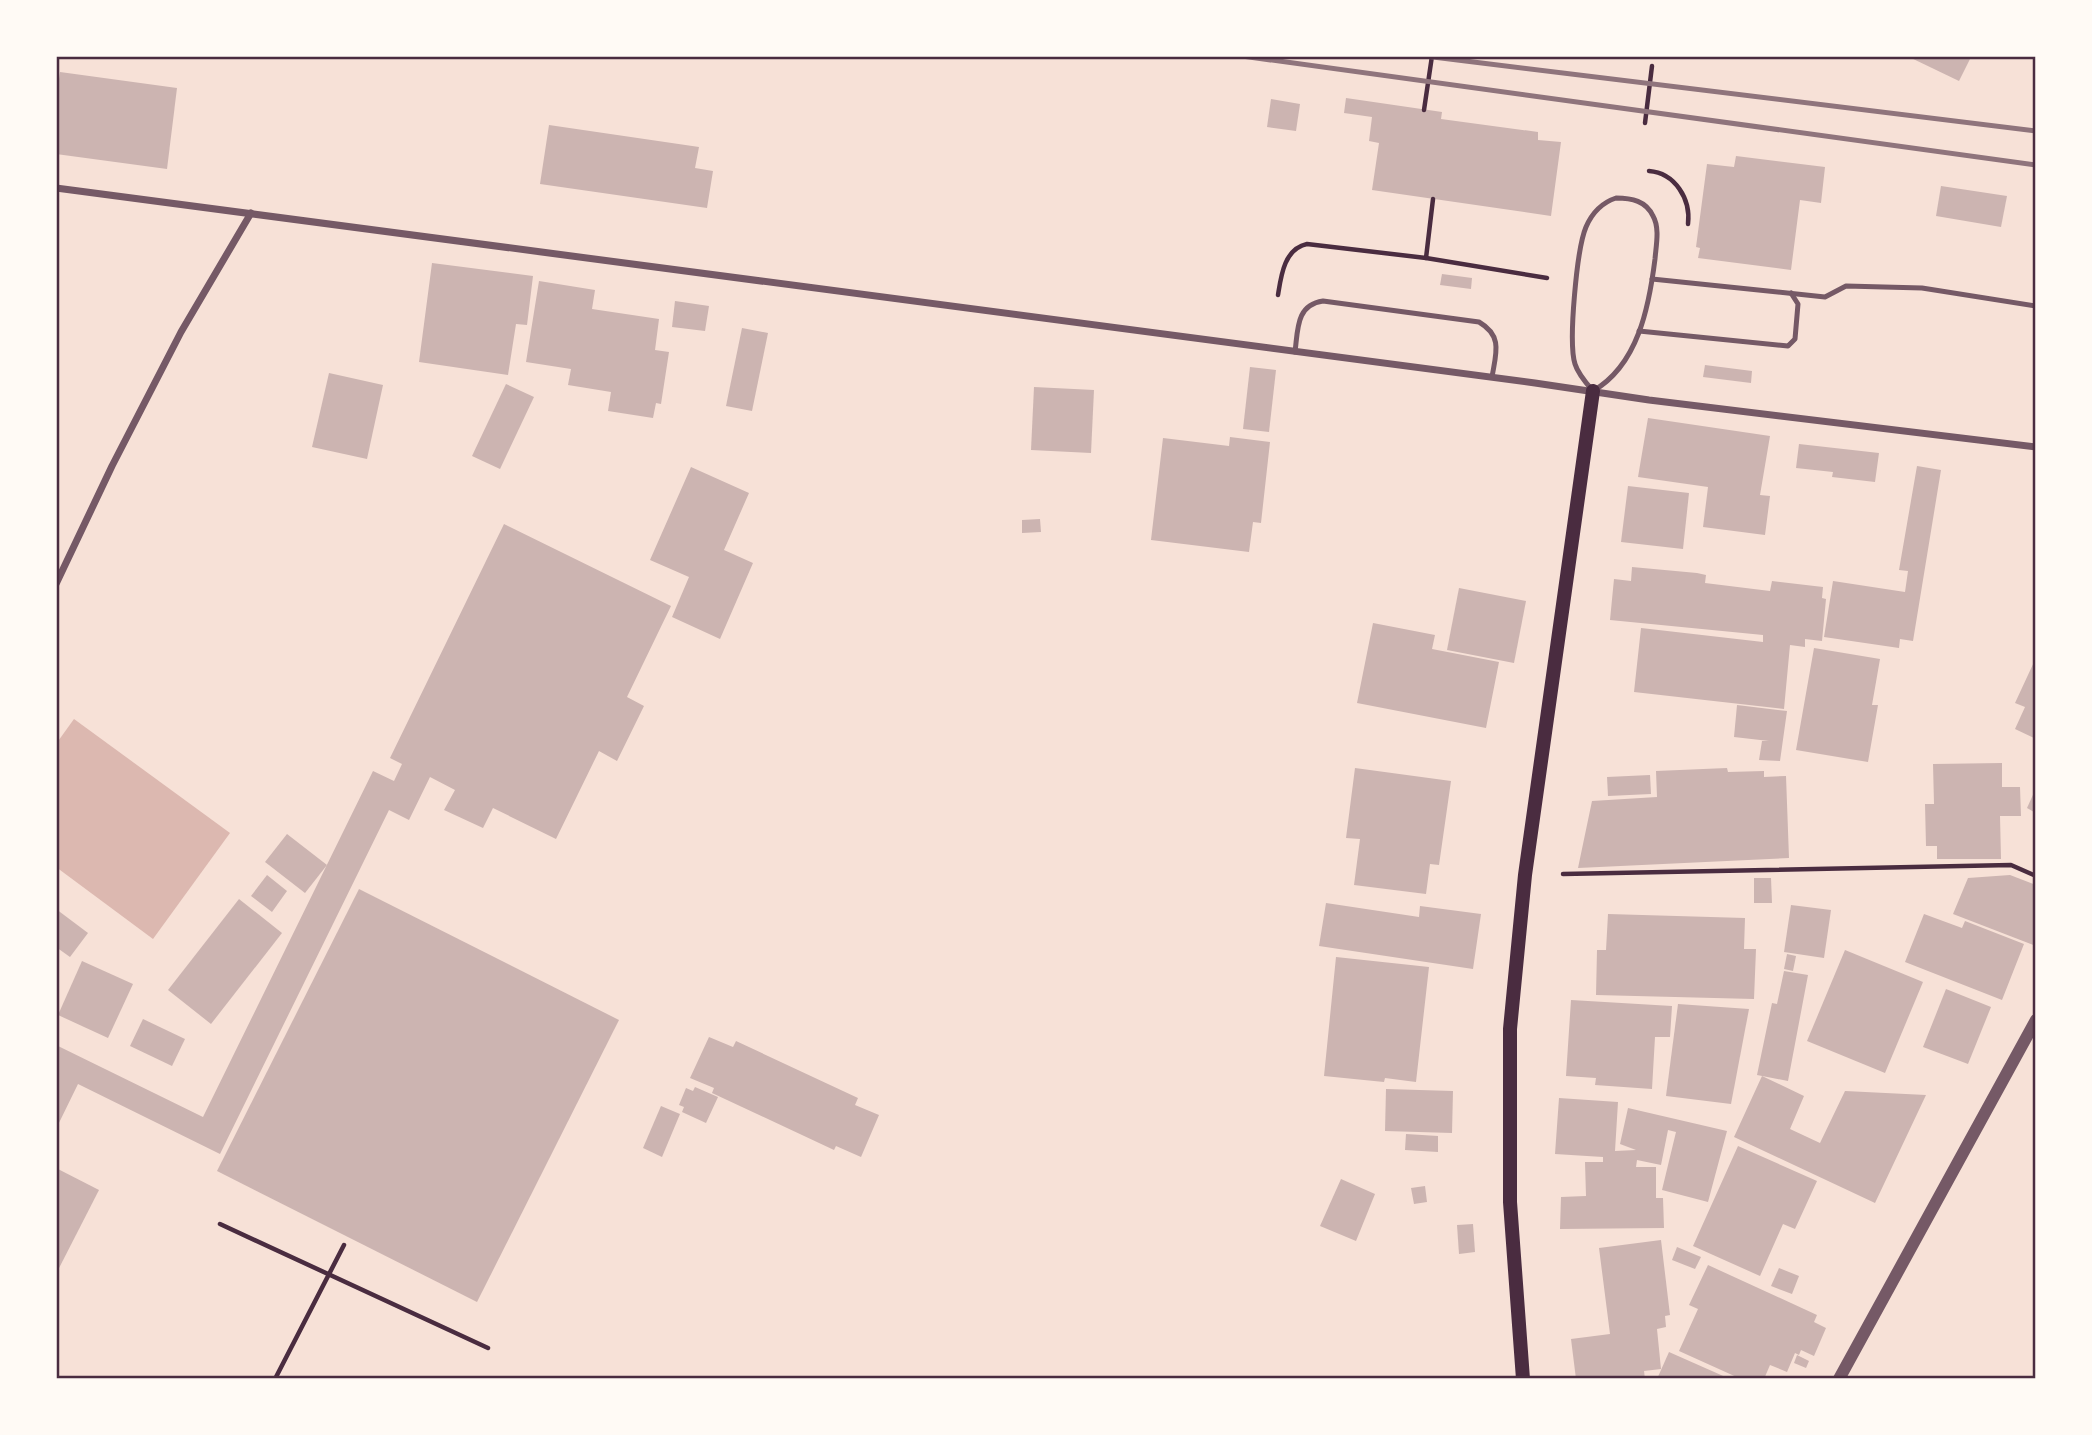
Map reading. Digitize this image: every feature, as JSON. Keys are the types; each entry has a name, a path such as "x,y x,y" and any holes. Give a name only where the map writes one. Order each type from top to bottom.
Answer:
{"main road":[{"path":"1523,1379 1510,1202 1510,1029 1525,875 1592,391"}],"street":[{"path":"56,188 2036,447"},
{"path":"56,583 181,332 251,212"},
{"path":"1839,1379 2036,1020"}],"lane":[{"path":"1616,198 1636,200 1653,214 1656,231 1652,279 1639,331 1624,362 1605,384 1592,391 1574,363 1573,306 1585,229 1594,212 1608,201 1616,198"},
{"path":"1652,279 1825,297 1846,286 1922,288 2036,306"},
{"path":"1639,331 1788,346 1795,339 1798,304 1791,293"},
{"path":"1295,352 1303,312 1311,303 1323,300 1479,322 1489,328 1495,337 1492,377"}],"path":[{"path":"1424,110 1432,56"},
{"path":"1645,123 1652,66"},
{"path":"1426,258 1433,199"},
{"path":"1270,348 1281,274 1286,262 1300,246 1313,244 1426,258 1548,278"},
{"path":"1563,874 2011,865 2036,876"},
{"path":"220,1224 488,1348"},
{"path":"275,1379 344,1245"}],"shaded area":[{"path":"74,719 230,833 153,939 56,867 56,744"}],"building":[{"path":"1907,56 1970,56 1971,57 1959,81"},
{"path":"60,72 177,88 167,169 56,154 56,100"},
{"path":"1346,98 1442,112 1441,119 1538,132 1538,140 1561,142 1551,216 1372,190 1379,143 1369,141 1372,117 1344,113"},
{"path":"1271,99 1300,104 1296,131 1267,127"},
{"path":"549,125 699,147 695,168 713,171 707,208 540,184"},
{"path":"1736,156 1825,167 1821,203 1800,200 1791,270 1698,258 1700,248 1696,247 1707,164 1734,167"},
{"path":"1941,186 2007,196 2001,227 1936,216"},
{"path":"432,263 533,276 527,325 516,324 508,375 419,362"},
{"path":"1442,274 1472,278 1471,289 1440,285"},
{"path":"539,281 595,290 592,309 659,319 655,350 669,352 661,404 656,403 653,418 608,411 611,392 568,385 571,369 526,362"},
{"path":"675,301 709,306 705,331 672,327"},
{"path":"742,328 768,333 752,411 726,406"},
{"path":"1705,365 1752,371 1751,383 1703,377"},
{"path":"1250,367 1276,370 1269,432 1243,429"},
{"path":"329,373 383,385 367,459 312,447"},
{"path":"506,384 534,397 500,469 472,456"},
{"path":"1034,387 1094,390 1091,453 1031,450"},
{"path":"1648,418 1770,436 1760,495 1770,496 1765,535 1703,527 1708,487 1638,477"},
{"path":"1230,437 1270,442 1261,523 1253,522 1249,552 1151,540 1163,438 1229,446"},
{"path":"1799,444 1879,453 1875,482 1832,477 1833,472 1796,468"},
{"path":"1917,466 1941,470 1913,641 1900,639 1899,648 1824,637 1833,581 1905,592 1908,571 1899,570"},
{"path":"691,467 749,493 724,550 753,563 720,639 672,617 689,577 650,560"},
{"path":"1628,486 1689,493 1683,549 1621,542"},
{"path":"1040,519 1041,532 1022,533 1022,520"},
{"path":"504,524 671,606 627,697 644,706 617,761 599,751 556,839 493,808 483,828 444,810 455,790 430,777 409,820 389,810 220,1154 78,1084 56,1129 56,1045 203,1117 373,771 394,781 402,764 390,758"},
{"path":"1632,567 1697,573 1706,575 1705,583 1770,591 1772,581 1823,587 1822,598 1826,599 1822,641 1805,639 1805,647 1790,645 1784,709 1634,692 1641,628 1763,642 1763,635 1610,620 1614,579 1631,581"},
{"path":"1459,588 1526,601 1514,663 1447,650"},
{"path":"1373,623 1435,635 1432,649 1499,662 1486,728 1357,703"},
{"path":"1814,648 1880,659 1872,705 1878,705 1868,762 1796,750"},
{"path":"2034,662 2036,739 2015,729 2025,707 2015,703"},
{"path":"1737,705 1787,711 1780,761 1759,760 1762,741 1769,741 1734,737"},
{"path":"2002,763 2002,787 2020,787 2021,816 2000,816 2001,859 1937,859 1937,846 1926,846 1925,804 1934,804 1933,764"},
{"path":"1355,768 1451,781 1439,865 1430,864 1426,894 1354,885 1360,839 1346,838"},
{"path":"1727,768 1728,772 1764,771 1764,777 1786,776 1789,858 1578,868 1592,801 1657,797 1656,771"},
{"path":"1650,775 1651,794 1608,796 1607,777"},
{"path":"2036,788 2036,813 2027,808"},
{"path":"287,834 327,865 305,893 265,862"},
{"path":"267,875 287,891 272,912 251,896"},
{"path":"2010,875 2036,885 2036,946 1953,914 1968,878"},
{"path":"1754,878 1771,878 1772,903 1754,903"},
{"path":"359,889 619,1020 477,1302 217,1171"},
{"path":"239,899 282,933 211,1024 168,990"},
{"path":"1326,903 1419,917 1420,906 1481,914 1473,969 1319,946"},
{"path":"1791,905 1831,910 1824,958 1784,952"},
{"path":"56,909 88,933 70,957 56,947"},
{"path":"1608,914 1745,918 1744,949 1756,949 1754,999 1596,995 1597,950 1606,950"},
{"path":"1924,914 1962,928 1965,921 2024,944 2002,1000 1905,962"},
{"path":"1845,950 1923,982 1885,1073 1807,1041"},
{"path":"1787,954 1796,956 1793,971 1784,969"},
{"path":"1336,957 1429,967 1416,1082 1324,1076"},
{"path":"82,961 133,984 108,1038 58,1015"},
{"path":"1784,971 1808,975 1788,1081 1757,1075 1772,1003 1777,1004"},
{"path":"1946,989 1991,1007 1968,1064 1923,1047"},
{"path":"1571,1000 1672,1006 1670,1037 1655,1037 1652,1089 1595,1085 1596,1078 1566,1076"},
{"path":"1678,1004 1749,1009 1731,1104 1666,1096"},
{"path":"143,1019 185,1039 172,1066 130,1046"},
{"path":"709,1037 733,1047 736,1041 858,1098 855,1105 879,1115 861,1157 836,1146 834,1150 712,1093 714,1088 690,1078"},
{"path":"1762,1076 1804,1096 1790,1129 1820,1143 1845,1091 1926,1095 1875,1203 1734,1137"},
{"path":"695,1087 718,1097 706,1123 682,1112 684,1107 679,1105 686,1088 693,1091"},
{"path":"1386,1089 1453,1091 1452,1133 1385,1131"},
{"path":"1559,1098 1618,1102 1615,1151 1636,1150 1620,1144 1628,1108 1727,1131 1708,1202 1662,1190 1676,1132 1668,1130 1661,1165 1637,1160 1636,1167 1656,1167 1656,1198 1663,1198 1664,1228 1560,1229 1561,1197 1586,1196 1585,1162 1603,1162 1603,1157 1555,1154"},
{"path":"661,1106 680,1114 662,1157 643,1148"},
{"path":"1406,1134 1438,1136 1438,1152 1405,1150"},
{"path":"1738,1146 1817,1181 1795,1229 1783,1224 1760,1276 1693,1246"},
{"path":"56,1168 99,1190 56,1274"},
{"path":"1341,1179 1375,1194 1356,1241 1320,1226"},
{"path":"1425,1186 1427,1202 1414,1204 1411,1188"},
{"path":"1473,1224 1475,1252 1459,1254 1457,1225"},
{"path":"1661,1240 1670,1315 1665,1316 1666,1327 1657,1329 1661,1369 1644,1371 1645,1379 1576,1379 1571,1339 1610,1334 1599,1248"},
{"path":"1677,1247 1701,1257 1695,1269 1672,1260"},
{"path":"1708,1265 1817,1315 1814,1322 1826,1328 1814,1356 1801,1350 1799,1355 1795,1353 1787,1372 1770,1365 1764,1379 1741,1379 1679,1351 1698,1309 1689,1305"},
{"path":"1779,1268 1799,1276 1792,1294 1771,1286"},
{"path":"1669,1352 1730,1379 1657,1379"},
{"path":"1797,1355 1809,1361 1806,1368 1794,1363"}],"railway":[{"path":"1242,56 2036,165"},
{"path":"1425,56 2036,131"}]}
